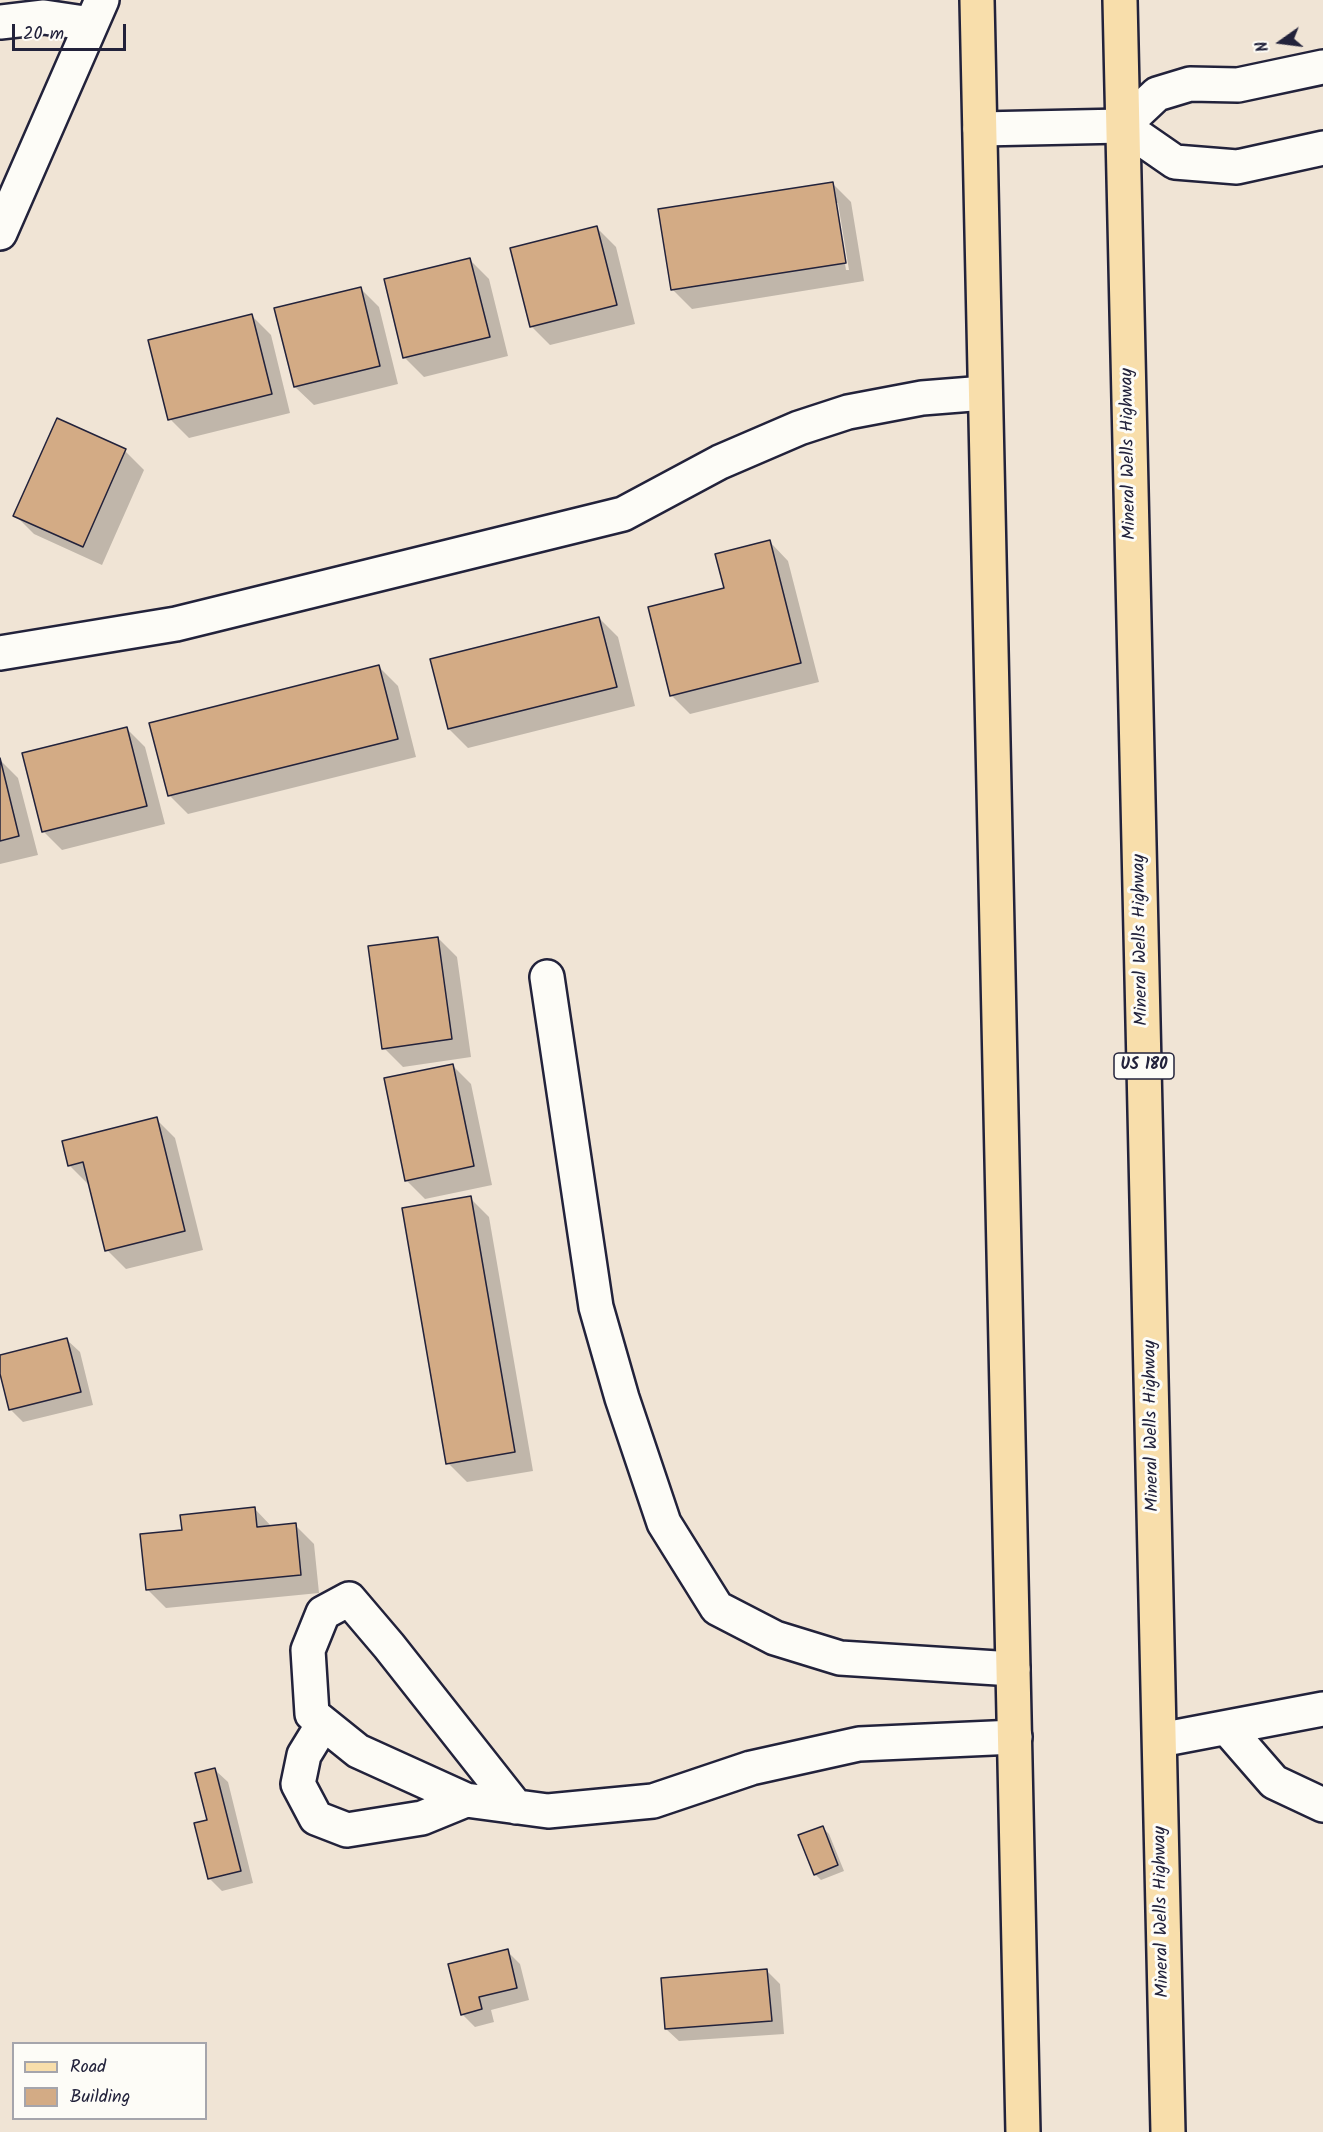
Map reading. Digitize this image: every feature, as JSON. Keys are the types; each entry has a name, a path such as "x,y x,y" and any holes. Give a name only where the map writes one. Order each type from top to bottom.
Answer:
{"main road":[{"path":"977,0 1023,2132"},
{"name":"Mineral Wells Highway","path":"1120,0 1168,2132"}],"street":[{"path":"0,22 97,12 0,233"},
{"path":"1123,126 1157,94 1190,84 1238,85 1323,67"},
{"path":"980,129 1123,126 1175,162 1237,167 1323,148"},
{"path":"0,653 176,624 623,514 720,462 799,428 848,412 922,398 985,393"},
{"path":"547,978 596,1307 622,1398 664,1522 717,1608 775,1638 840,1658 1013,1669"},
{"path":"516,1807 349,1599 323,1613 308,1650 312,1714 358,1751 466,1800 548,1812 653,1801 752,1768 859,1744 1015,1737"},
{"path":"1160,1740 1323,1709"},
{"path":"323,1724 304,1755 298,1784 316,1818 347,1830 422,1818 466,1800"},
{"path":"1227,1728 1274,1782 1323,1805"}],"building":[{"path":"833,182 846,263 671,290 658,209"},
{"path":"597,226 617,305 530,327 510,248"},
{"path":"470,258 490,337 403,358 384,279"},
{"path":"361,287 380,366 294,387 274,308"},
{"path":"252,314 272,394 168,420 148,340"},
{"path":"57,418 126,449 83,547 13,516"},
{"path":"770,540 801,663 670,696 648,607 724,588 715,554"},
{"path":"599,617 617,687 448,729 430,659"},
{"path":"379,665 398,739 168,796 149,723"},
{"path":"127,727 147,806 42,832 22,753"},
{"path":"0,758 19,836 0,841"},
{"path":"438,937 452,1039 382,1049 368,946"},
{"path":"453,1064 474,1166 405,1181 384,1078"},
{"path":"157,1117 185,1231 105,1251 83,1162 68,1166 62,1141"},
{"path":"471,1196 515,1452 446,1464 402,1208"},
{"path":"67,1338 81,1392 9,1410 0,1374 0,1355"},
{"path":"255,1507 257,1527 296,1523 301,1575 146,1590 140,1534 182,1530 180,1515"},
{"path":"215,1768 241,1871 208,1879 194,1823 207,1820 195,1773"},
{"path":"823,1826 838,1865 814,1875 798,1835"},
{"path":"508,1949 517,1988 479,1997 482,2009 461,2015 448,1964"},
{"path":"767,1969 772,2021 665,2029 661,1978"}]}
